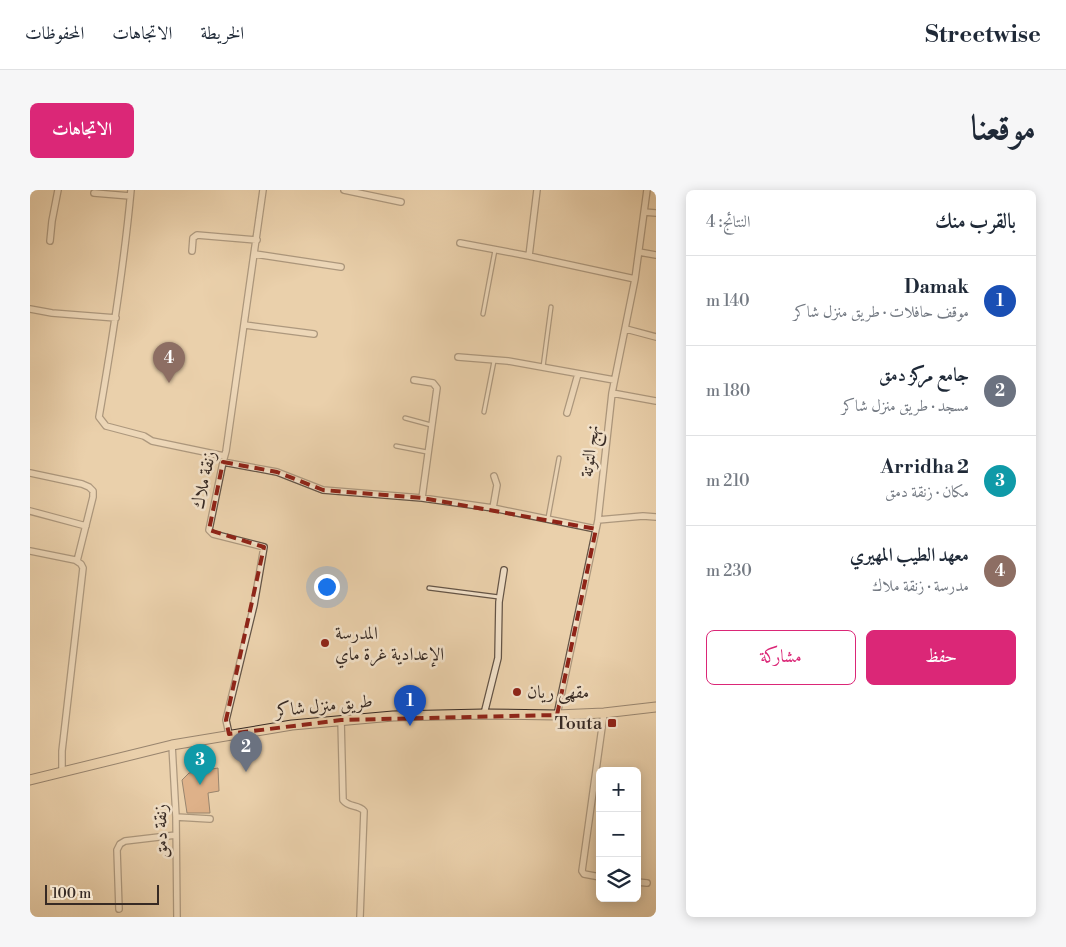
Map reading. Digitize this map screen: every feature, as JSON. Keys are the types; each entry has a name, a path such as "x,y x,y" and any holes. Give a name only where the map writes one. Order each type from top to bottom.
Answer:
{"main road":[{"name":"طريق منزل شاكر","path":"30,780 172,745 229,734 341,720 393,716 557,715 604,713 656,707"}],"street":[{"path":"50,240 58,190"},
{"name":"زنقة ملاك","path":"229,734 226,720 254,605 264,547 213,534 209,530 223,459 245,325 263,190"},
{"path":"344,190 369,192 401,202"},
{"path":"528,256 537,190"},
{"name":"نهج التوتة","path":"557,715 598,520 612,393 635,279 647,190"},
{"path":"94,193 131,193 116,318 99,417 106,426 144,436 152,441 277,472 323,490 422,498 493,508 596,529"},
{"path":"644,212 656,213"},
{"path":"192,251 192,240 197,235 257,240"},
{"path":"460,243 635,279"},
{"path":"639,252 656,255"},
{"path":"255,254 341,267"},
{"path":"30,309 52,313 116,318"},
{"path":"245,325 314,334"},
{"path":"626,329 656,337"},
{"path":"458,357 543,367 614,380"},
{"path":"567,413 578,374"},
{"path":"414,380 433,383 436,386 422,498"},
{"path":"612,393 656,401"},
{"path":"30,472 82,484 92,489 93,496 77,561"},
{"path":"493,508 497,486 494,476"},
{"path":"30,511 86,526"},
{"path":"598,520 643,516 656,517"},
{"path":"30,551 77,561 82,566 83,571 62,751 62,772"},
{"path":"484,714 498,658 499,597 504,570"},
{"path":"596,876 584,874 582,871 604,713"},
{"path":"341,720 343,800 347,805 361,807 364,810 360,917"},
{"name":"زنقة دمق","path":"172,745 176,817 177,917"},
{"path":"176,817 210,819"},
{"path":"119,909 117,850 120,844 125,841 176,835"},
{"path":"641,882 647,883"}],"lane":[{"path":"483,314 495,250"},
{"path":"543,367 551,307"},
{"path":"484,412 494,360"},
{"path":"405,418 431,426"},
{"path":"396,446 427,452"},
{"path":"548,519 559,458"},
{"path":"429,588 499,597"}],"highlighted area":[{"path":"223,462 277,472 323,490 422,498 596,529 557,715 341,720 229,734 226,720 264,547 209,530"}],"building":[{"path":"218,768 219,791 208,793 210,813 187,813 182,780 189,773"}],"place":[{"name":"معهد الطيب المهيري","path":"169,383"},
{"name":"المدرسة الإعدادية غرة ماي","path":"325,643"},
{"name":"مقهى ريان","path":"517,692"},
{"name":"Touta","path":"612,723"},
{"name":"Damak","path":"410,726"},
{"name":"جامع مركز دمق","path":"246,772"},
{"name":"Arridha 2","path":"200,785"}]}
